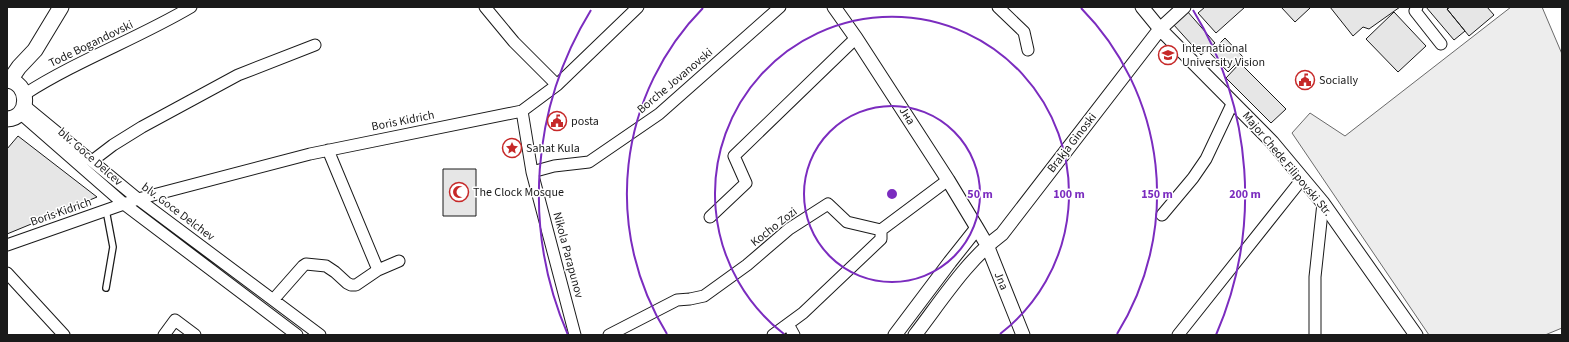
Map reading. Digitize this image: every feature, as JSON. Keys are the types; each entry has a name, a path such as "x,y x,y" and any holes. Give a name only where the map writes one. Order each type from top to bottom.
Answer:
{"main road":[{"path":"15,102 28,73 35,50 61,7"}],"street":[{"name":"Tode Bogandovski","path":"15,102 49,78 165,22 191,7"},
{"path":"485,7 514,42 557,85"},
{"name":"Boris Kidrich","path":"7,245 138,199 328,150 522,111 557,85 638,7"},
{"name":"Borche Jovanovski","path":"532,172 554,166 589,162 659,114 780,7"},
{"name":"Јна","path":"834,7 856,38 948,180 977,228"},
{"path":"998,7 1024,32 1028,50"},
{"name":"Major Chede Filipovski Str.","path":"1142,7 1160,29 1272,142 1323,202 1416,335"},
{"name":"Brakja Ginoski","path":"915,335 963,273 987,245 1002,234 1160,29 1184,7"},
{"path":"1417,7 1415,11 1441,44"},
{"path":"710,217 746,183 734,156 856,38"},
{"path":"92,161 113,145 142,127 231,79 315,45"},
{"name":"blv. Goce Delchev","path":"15,102 92,161 138,199 320,335"},
{"name":"blv. Goce Delcev","path":"15,102 124,204 297,335"},
{"path":"1162,215 1193,178 1206,159 1234,102"},
{"name":"Nikola Parapunov","path":"522,111 532,172 576,335"},
{"path":"328,150 378,270"},
{"path":"1178,335 1302,179"},
{"path":"773,335 803,313 881,240 881,230 948,180"},
{"path":"1314,335 1315,276 1323,202"},
{"name":"Kocho Zozi","path":"609,335 678,300 704,296 748,265 788,229 828,204 847,222 881,230"},
{"path":"895,335 977,228"},
{"name":"Jna","path":"977,228 987,245 1023,335"},
{"path":"273,300 306,264 326,266 347,283 356,285 378,270 399,261"},
{"path":"7,273 64,335"},
{"path":"164,335 175,320 195,335"},
{"path":"788,324 794,335"}],"lane":[{"path":"106,210 113,247 106,288"}],"shaded area":[{"path":"1511,7 1542,7 1562,54 1562,328 1545,335 1429,335 1292,133 1310,113 1345,136"}],"building":[{"path":"1205,7 1245,7 1216,33 1198,13"},
{"path":"1281,7 1310,7 1310,8 1295,22"},
{"path":"1330,7 1400,7 1369,29 1363,27 1353,36"},
{"path":"1426,7 1450,7 1447,9 1465,31 1454,40"},
{"path":"1450,7 1487,7 1494,15 1469,36 1447,9"},
{"path":"1187,11 1215,43 1201,55 1173,24"},
{"path":"1394,12 1426,46 1398,72 1366,39"},
{"path":"1225,38 1243,57 1228,72 1210,53"},
{"path":"1240,63 1286,109 1271,123 1226,78"},
{"path":"18,136 97,197 7,234 7,149"},
{"name":"The Clock Mosque","path":"443,169 476,169 476,216 443,216"}],"place":[{"name":"International University Vision","path":"1168,55"},
{"name":"Socially","path":"1305,80"},
{"name":"posta","path":"557,121"},
{"name":"Sahat Kula","path":"512,148"},
{"name":"The Clock Mosque","path":"459,192"}]}
